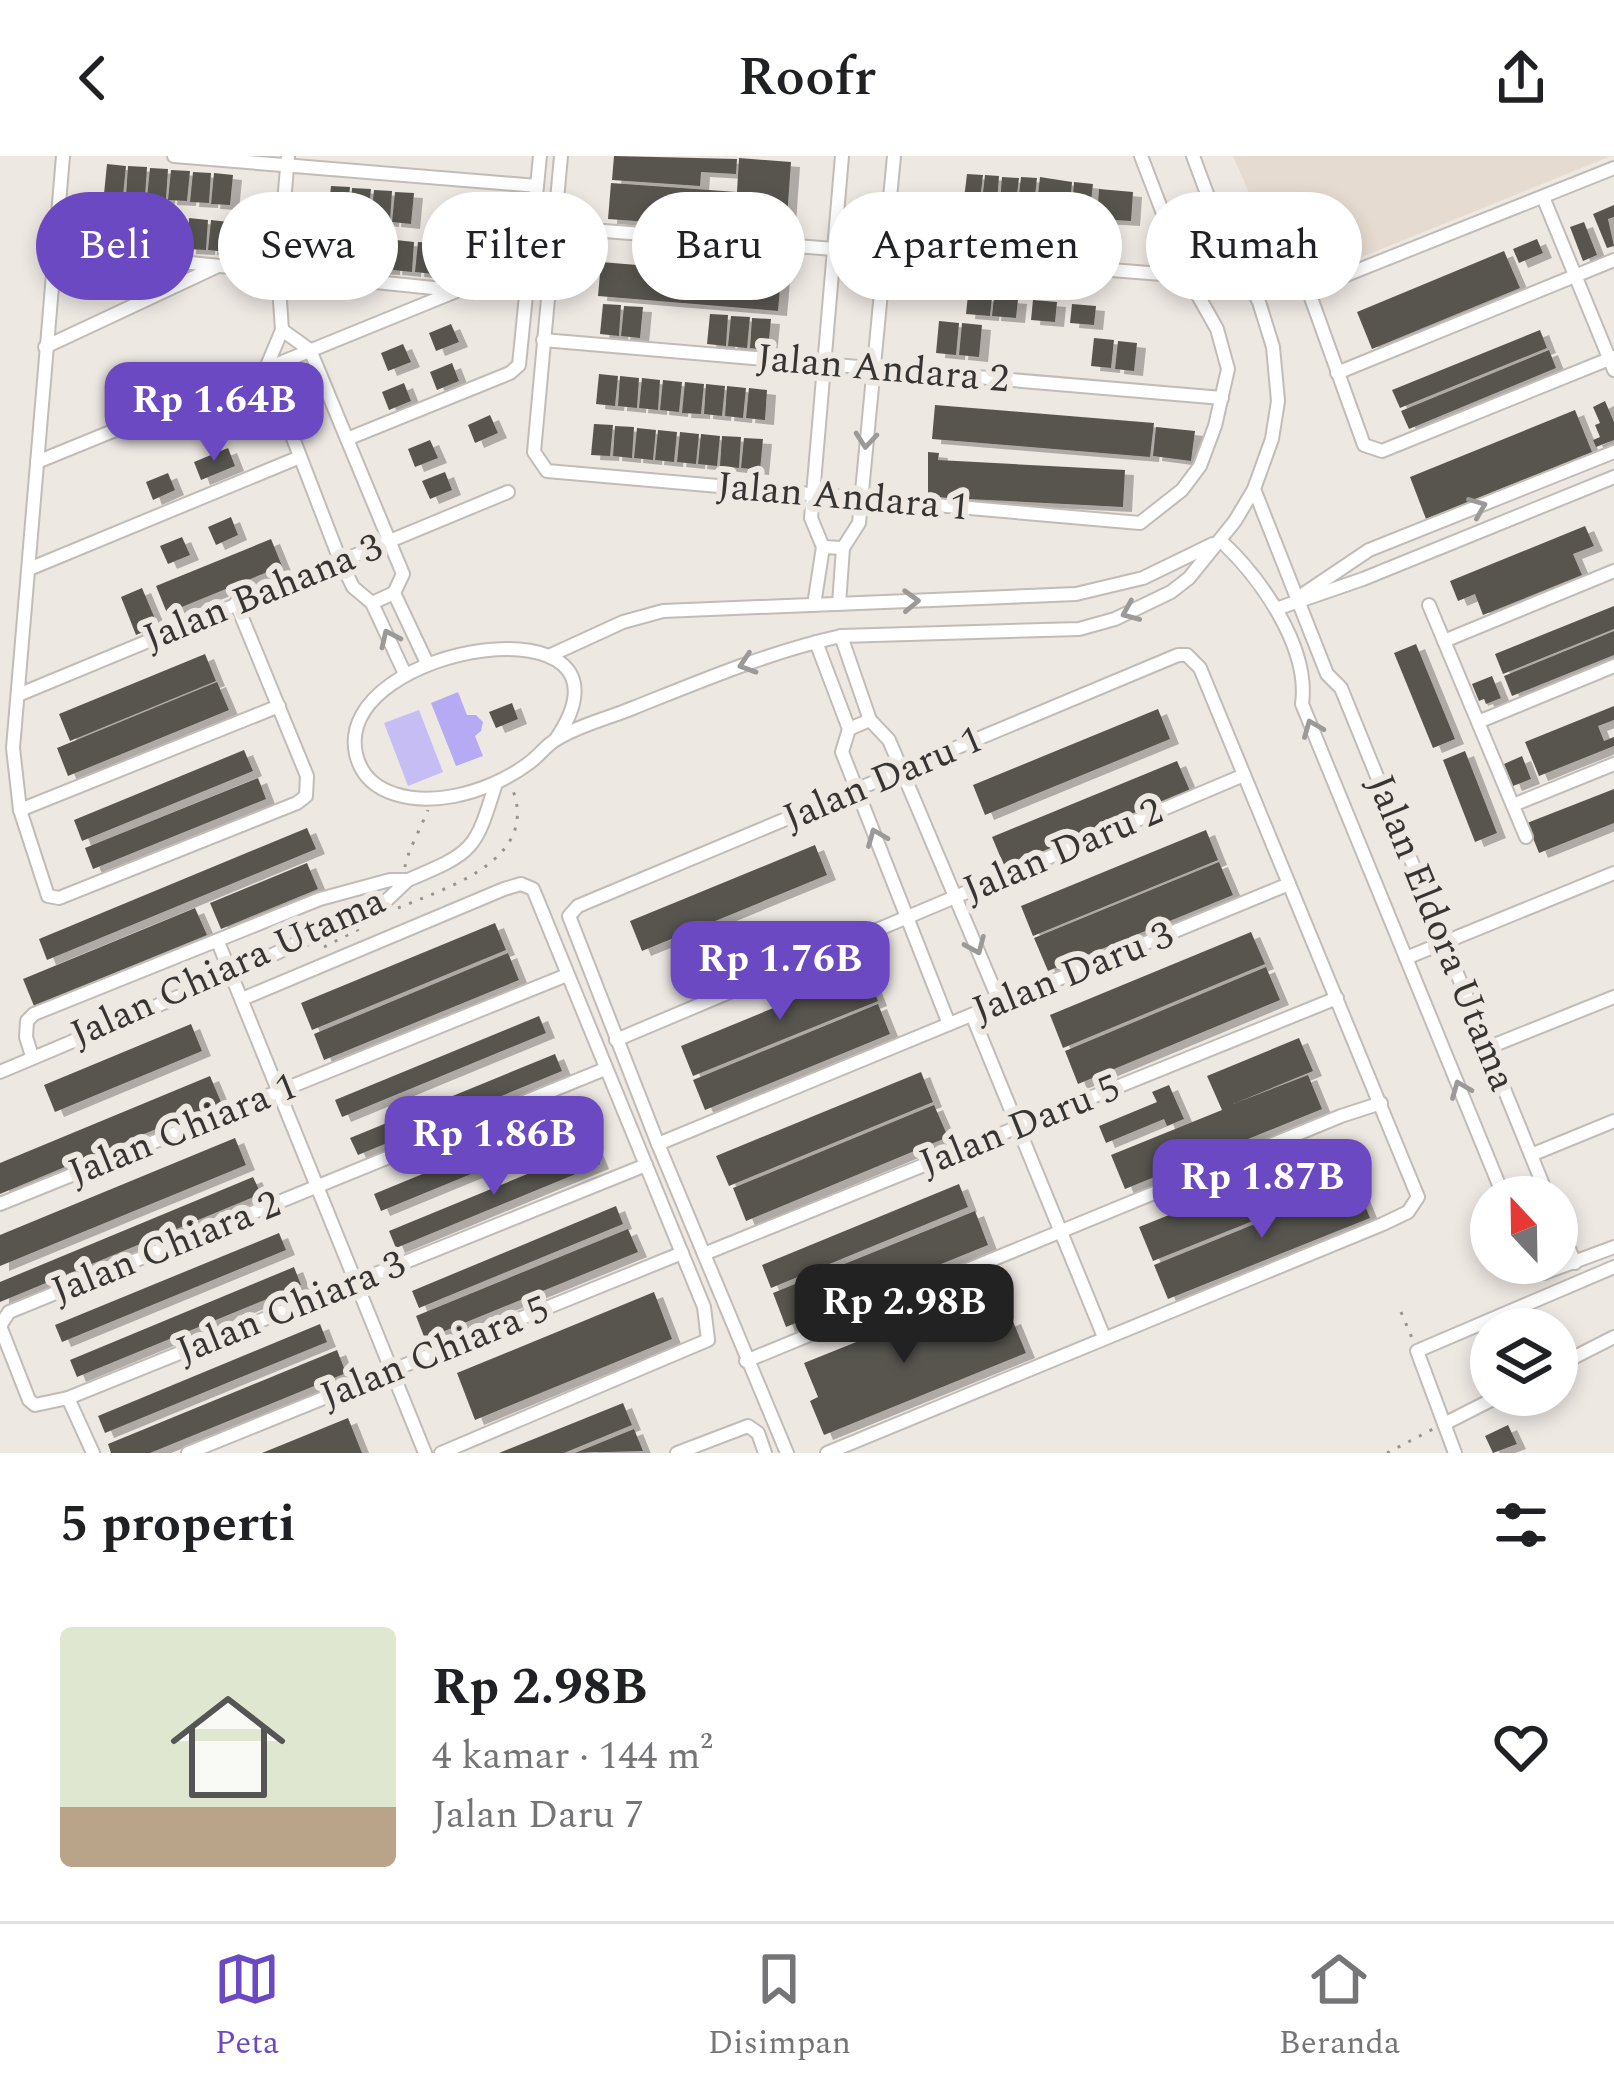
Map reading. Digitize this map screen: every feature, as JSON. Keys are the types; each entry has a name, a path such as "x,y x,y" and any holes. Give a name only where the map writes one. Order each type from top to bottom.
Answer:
{"street":[{"path":"60,192 63,156"},
{"path":"174,156 288,160 537,186"},
{"path":"536,192 540,156"},
{"path":"556,192 560,156"},
{"path":"839,192 842,156"},
{"path":"890,192 894,156"},
{"path":"1125,156 1141,156 1155,192"},
{"path":"556,739 733,668 816,642 841,636 1078,629 1114,619 1171,592 1189,578 1254,489 1272,439 1278,400 1273,347 1259,302 1219,226 1193,156"},
{"path":"285,192 288,160"},
{"path":"1543,197 1612,362 1382,451 1364,445 1310,295 1316,287 1614,168"},
{"path":"608,231 829,249"},
{"path":"1337,374 1614,260"},
{"path":"45,347 218,266"},
{"path":"50,300 13,748 20,810 48,896 59,898 306,796 307,776 236,603"},
{"path":"280,300 282,330 266,368 340,560 353,587 372,603 405,674"},
{"path":"37,462 433,300"},
{"path":"347,439 510,374 519,365 526,300"},
{"path":"543,340 547,300"},
{"path":"814,605 823,547 811,518 811,494 830,300"},
{"path":"839,604 843,548 859,523 879,300"},
{"path":"1200,300 1216,328 1228,369 1222,398"},
{"path":"282,330 310,350 403,574 394,593 372,603"},
{"name":"Jalan Andara 2","path":"543,340 1222,398"},
{"name":"Jalan Andara 1","path":"543,340 534,452 547,471 1140,523 1172,501 1200,466 1222,398"},
{"path":"1296,600 1369,550 1614,452"},
{"path":"29,569 300,457"},
{"path":"1276,608 1363,579 1614,477"},
{"name":"Jalan Eldora Utama","path":"1254,489 1327,674 1341,688 1540,1176"},
{"name":"Jalan Bahana 3","path":"18,695 508,492"},
{"path":"551,655 623,622 663,611 1076,595 1143,578 1220,540"},
{"name":"Jalan Eldora Utama","path":"1220,540 1259,580 1276,608 1305,682 1302,704 1495,1176"},
{"path":"823,547 843,548"},
{"path":"1444,641 1614,571"},
{"path":"394,593 427,663"},
{"path":"1429,605 1526,837"},
{"path":"841,636 870,720 889,740 1000,1003"},
{"path":"816,642 848,729 842,752 949,1024"},
{"path":"533,648 562,665 575,697 573,713 556,739 496,783 453,796 412,798 387,793 367,777 356,752 359,722 372,703 405,674 427,663 533,648"},
{"name":"Jalan Daru 1","path":"616,1040 569,916 578,906 1178,656 1187,655 1200,668 1244,775"},
{"path":"1478,722 1614,666"},
{"path":"1305,682 1327,674"},
{"path":"20,810 279,706"},
{"path":"848,729 870,720"},
{"path":"1513,806 1614,764"},
{"path":"827,1453 1383,1224 1415,1205 1418,1197 1381,1103 1244,775"},
{"name":"Jalan Daru 2","path":"616,1040 1244,775"},
{"path":"408,880 468,851 480,835 496,783"},
{"path":"1406,958 1614,872"},
{"name":"Jalan Chiara Utama","path":"32,1056 26,1037 27,1021 34,1014 344,893 408,880"},
{"name":"Jalan Chiara Utama","path":"0,1072 232,974 386,901 408,880"},
{"name":"Jalan Chiara Utama","path":"242,999 521,884 533,889 567,975"},
{"name":"Jalan Daru 3","path":"658,1144 1289,884"},
{"path":"344,893 353,907 350,917"},
{"path":"218,942 425,1453"},
{"path":"441,1453 708,1340 704,1307 567,975"},
{"name":"Jalan Chiara 1","path":"0,1204 567,975"},
{"path":"1487,1048 1614,997"},
{"name":"Jalan Daru 5","path":"704,1254 1337,998"},
{"path":"972,1015 1104,1337"},
{"path":"616,1040 787,1453"},
{"name":"Jalan Chiara 2","path":"0,1326 9,1312 604,1069"},
{"path":"746,1361 1381,1103"},
{"path":"1531,1155 1614,1121"},
{"name":"Jalan Chiara 3","path":"68,1398 646,1165"},
{"path":"1578,1262 1614,1247"},
{"name":"Jalan Chiara 5","path":"188,1453 682,1253"},
{"path":"1455,1453 1417,1351 1614,1267"},
{"path":"0,1326 29,1400 35,1405 68,1398 93,1453"},
{"path":"1578,1355 1614,1337"},
{"path":"1444,1424 1470,1411"},
{"path":"677,1453 748,1426 758,1433 765,1453"}],"path":[{"path":"408,880 405,859 420,835 432,797"},
{"path":"1401,1312 1417,1351"},
{"path":"1387,1453 1444,1424"}],"shaded area":[{"path":"1233,156 1611,156 1362,257 1362,192 1249,192"},
{"path":"458,692 467,715 476,715 483,722 475,736 483,756 456,766 431,703"},
{"path":"419,710 443,772 408,786 384,723"}],"building":[{"path":"614,156 737,159 736,174 701,172 700,186 612,180"},
{"path":"739,158 791,162 789,192 737,192"},
{"path":"107,164 126,166 123,192 104,192"},
{"path":"128,166 147,167 145,192 126,192"},
{"path":"150,168 168,169 166,192 148,192"},
{"path":"171,170 190,171 188,192 169,192"},
{"path":"193,172 211,173 209,203 194,202"},
{"path":"214,173 233,175 231,192 218,192 218,204 211,204"},
{"path":"967,174 983,175 981,192 965,192"},
{"path":"985,175 999,176 998,192 983,192"},
{"path":"1002,177 1019,178 1017,192 1001,192"},
{"path":"1021,177 1037,178 1035,192 1019,192"},
{"path":"1040,177 1072,182 1071,192 1038,192"},
{"path":"1074,182 1093,184 1092,192 1073,192"},
{"path":"611,183 737,192 632,192 632,221 608,219"},
{"path":"331,186 350,187 350,192 330,192"},
{"path":"1099,189 1133,192 1131,221 1122,220 1122,192"},
{"path":"398,192 414,193 411,224 398,223"},
{"path":"1614,205 1614,217 1608,219 1614,246 1607,248 1593,214"},
{"path":"194,219 208,220 206,250 194,249"},
{"path":"211,220 218,221 218,251 208,250"},
{"path":"1584,222 1597,255 1583,261 1570,227"},
{"path":"1537,239 1543,253 1519,263 1513,249"},
{"path":"398,240 414,242 412,272 398,271"},
{"path":"418,242 422,242 422,273 415,272"},
{"path":"1504,251 1520,288 1372,349 1357,312"},
{"path":"608,263 632,265 632,299 608,297"},
{"path":"646,300 779,300 778,311"},
{"path":"967,300 992,300 990,316 966,314"},
{"path":"994,300 1018,300 1016,318 992,316"},
{"path":"1033,300 1057,302 1055,322 1031,320"},
{"path":"603,304 621,305 619,336 600,334"},
{"path":"1072,304 1096,306 1094,325 1070,323"},
{"path":"624,306 643,307 640,338 621,336"},
{"path":"710,314 728,315 726,346 707,344"},
{"path":"731,316 750,317 747,348 728,346"},
{"path":"752,318 771,319 768,350 750,348"},
{"path":"939,321 959,323 956,355 936,353"},
{"path":"962,323 982,325 979,357 959,355"},
{"path":"451,324 459,342 436,351 429,333"},
{"path":"1540,330 1547,348 1400,408 1392,390"},
{"path":"1094,338 1114,340 1111,368 1091,366"},
{"path":"1118,341 1137,343 1134,371 1115,369"},
{"path":"403,344 411,362 388,371 381,353"},
{"path":"1549,350 1556,368 1409,429 1401,411"},
{"path":"452,363 459,381 437,390 430,372"},
{"path":"599,374 618,376 615,406 596,404"},
{"path":"620,376 639,378 637,408 618,406"},
{"path":"642,378 660,380 658,410 639,408"},
{"path":"663,380 682,382 679,412 660,410"},
{"path":"685,382 704,384 701,414 682,413"},
{"path":"404,383 411,401 389,410 382,392"},
{"path":"706,384 725,386 722,416 704,414"},
{"path":"727,386 746,388 743,418 725,416"},
{"path":"749,388 767,390 765,420 746,418"},
{"path":"1605,401 1614,422 1614,440 1596,447 1593,440 1600,437 1595,425 1600,423 1593,407"},
{"path":"935,405 1154,423 1150,457 932,439"},
{"path":"1575,410 1592,452 1426,519 1410,477"},
{"path":"490,415 498,433 475,443 468,425"},
{"path":"594,424 613,425 610,456 591,455"},
{"path":"615,426 634,427 632,458 613,456"},
{"path":"1156,427 1195,431 1191,461 1153,456"},
{"path":"637,428 656,430 653,460 634,458"},
{"path":"658,430 677,432 674,462 655,460"},
{"path":"680,432 699,434 696,464 677,462"},
{"path":"701,434 720,436 717,466 698,464"},
{"path":"722,436 741,437 739,468 720,466"},
{"path":"744,438 763,439 760,470 741,468"},
{"path":"430,440 438,458 415,467 408,449"},
{"path":"228,448 235,466 201,480 194,462"},
{"path":"928,452 939,453 938,460 1125,470 1123,507 928,497"},
{"path":"445,472 452,490 430,499 422,481"},
{"path":"168,473 175,490 153,500 146,482"},
{"path":"231,517 238,535 216,545 208,527"},
{"path":"1585,526 1594,546 1573,554 1582,575 1483,615 1475,594 1458,601 1450,581"},
{"path":"182,537 190,555 168,564 160,546"},
{"path":"271,539 282,566 167,613 156,586"},
{"path":"142,588 158,626 136,635 121,597"},
{"path":"1614,606 1614,629 1503,674 1495,654"},
{"path":"1614,631 1614,655 1512,696 1504,676"},
{"path":"1416,644 1455,739 1433,748 1394,653"},
{"path":"205,654 216,681 70,741 59,714"},
{"path":"1492,676 1501,698 1486,704 1484,699 1479,701 1472,684"},
{"path":"217,682 229,710 68,776 57,748"},
{"path":"512,703 518,719 496,728 489,712"},
{"path":"1614,706 1614,720 1598,726 1604,741 1614,737 1614,746 1539,776 1525,742"},
{"path":"1158,709 1170,739 985,815 973,785"},
{"path":"244,750 253,771 82,841 74,820"},
{"path":"1465,751 1497,833 1475,842 1443,760"},
{"path":"1522,756 1531,779 1513,786 1504,764"},
{"path":"1177,761 1190,791 1005,868 992,837"},
{"path":"258,778 266,799 93,869 85,848"},
{"path":"1614,789 1614,823 1539,853 1527,823"},
{"path":"307,828 316,849 47,960 39,939"},
{"path":"1206,830 1218,860 1033,936 1021,906"},
{"path":"815,845 827,875 642,951 630,921"},
{"path":"1219,862 1233,895 1048,971 1034,938"},
{"path":"307,863 318,889 221,929 210,903"},
{"path":"195,908 207,935 34,1006 23,979"},
{"path":"495,923 506,950 312,1030 301,1003"},
{"path":"1251,932 1265,964 1063,1048 1050,1015"},
{"path":"508,953 519,980 324,1060 314,1034"},
{"path":"1266,967 1280,1000 1078,1084 1065,1051"},
{"path":"866,970 878,1001 693,1076 681,1046"},
{"path":"878,1004 890,1034 705,1110 693,1080"},
{"path":"539,1016 546,1033 342,1117 335,1100"},
{"path":"191,1024 202,1051 55,1112 44,1085"},
{"path":"1299,1038 1313,1071 1233,1104 1308,1075 1322,1109 1125,1189 1111,1155 1222,1110 1207,1076"},
{"path":"555,1054 562,1071 358,1155 350,1138"},
{"path":"921,1072 933,1102 729,1186 716,1156"},
{"path":"210,1076 221,1102 0,1194 0,1163"},
{"path":"1169,1085 1184,1119 1167,1126 1164,1119 1106,1143 1099,1126 1157,1102 1152,1092"},
{"path":"934,1105 948,1137 746,1221 733,1188"},
{"path":"578,1110 585,1127 381,1211 374,1194"},
{"path":"235,1138 246,1165 0,1266 0,1235"},
{"path":"1341,1146 1355,1180 1153,1261 1139,1227"},
{"path":"593,1147 600,1164 396,1248 389,1231"},
{"path":"253,1177 261,1194 0,1302 0,1282"},
{"path":"1356,1183 1370,1218 1168,1299 1154,1265"},
{"path":"959,1184 968,1207 771,1288 762,1265"},
{"path":"616,1206 623,1224 419,1308 412,1291"},
{"path":"975,1211 988,1245 786,1327 773,1293"},
{"path":"628,1229 638,1252 425,1339 416,1316"},
{"path":"279,1233 286,1250 62,1342 55,1325"},
{"path":"294,1267 301,1285 77,1377 70,1360"},
{"path":"654,1292 672,1339 475,1420 457,1373"},
{"path":"951,1304 965,1338 1012,1319 1026,1353 824,1435 810,1401 818,1397 804,1363"},
{"path":"320,1324 327,1342 105,1433 98,1416"},
{"path":"337,1350 346,1373 150,1453 111,1453 108,1444"},
{"path":"623,1403 632,1425 564,1453 499,1453"},
{"path":"348,1418 362,1453 262,1453"},
{"path":"1508,1425 1517,1444 1493,1453 1485,1436"},
{"path":"634,1429 643,1451 575,1453"}]}
